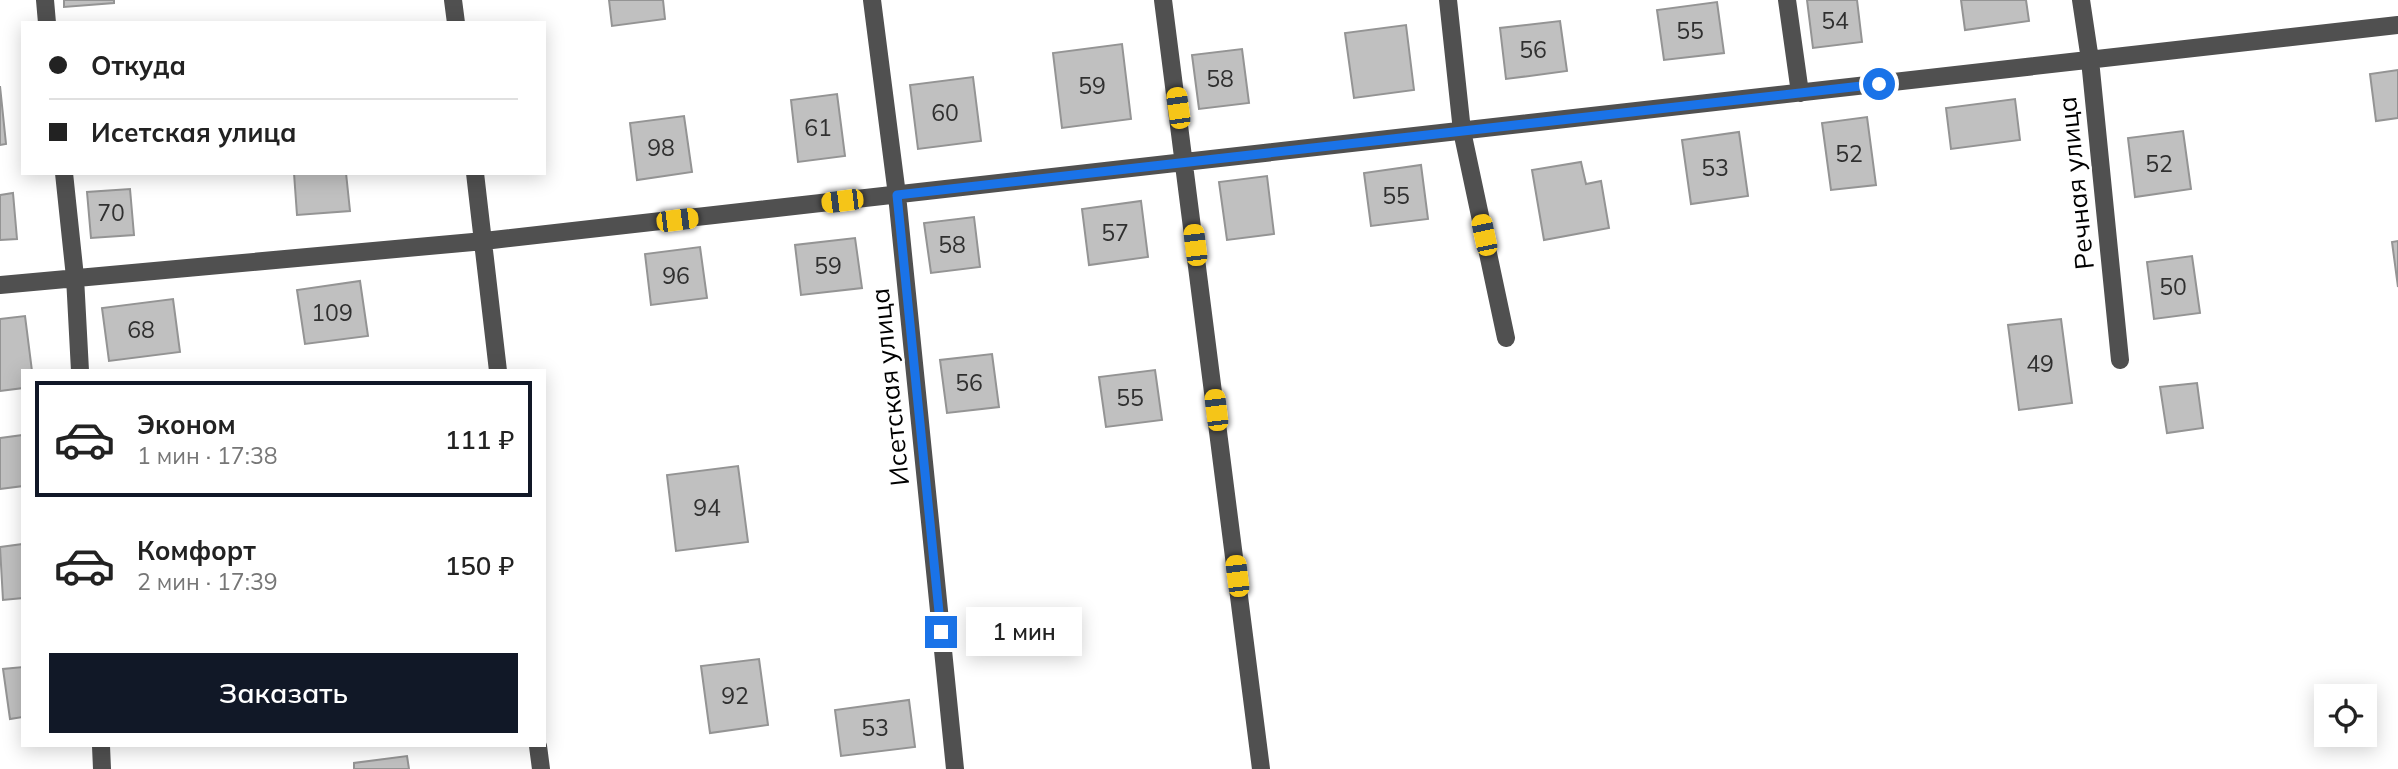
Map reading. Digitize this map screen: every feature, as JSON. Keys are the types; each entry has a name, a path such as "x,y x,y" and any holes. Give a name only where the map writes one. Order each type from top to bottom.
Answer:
{"street":[{"path":"45,0 47,21"},
{"path":"453,0 456,21"},
{"name":"Исетская улица","path":"872,0 897,195 955,769"},
{"path":"1163,0 1261,769"},
{"path":"1448,0 1462,131 1506,338"},
{"path":"1787,0 1800,93"},
{"name":"Речная улица","path":"2081,0 2090,60 2120,360"},
{"path":"0,285 484,242 2398,25"},
{"path":"64,175 75,277 80,369"},
{"path":"475,175 498,369"},
{"path":"101,747 102,769"},
{"path":"538,747 541,769"}],"building":[{"path":"64,0 114,0 114,3 64,7"},
{"path":"609,0 663,0 665,19 612,26"},
{"path":"1807,0 1857,0 1862,42 1813,48"},
{"path":"1961,0 2026,0 2029,21 1965,30"},
{"path":"1717,2 1724,53 1664,60 1657,10"},
{"path":"1560,21 1567,71 1506,79 1500,28"},
{"path":"1406,25 1414,90 1354,98 1345,33"},
{"path":"1122,44 1131,119 1062,128 1053,53"},
{"path":"1242,49 1249,103 1199,109 1192,55"},
{"path":"2398,70 2398,118 2376,121 2370,74"},
{"path":"973,77 981,141 918,149 910,85"},
{"path":"0,86 6,144 0,145"},
{"path":"837,94 845,156 798,162 791,100"},
{"path":"2015,99 2020,140 1951,149 1946,108"},
{"path":"684,116 692,172 637,180 630,123"},
{"path":"1867,117 1876,185 1831,190 1822,123"},
{"path":"2183,131 2191,189 2135,197 2128,138"},
{"path":"1739,132 1748,196 1691,204 1682,140"},
{"path":"1581,162 1586,184 1601,181 1609,228 1544,240 1532,170"},
{"path":"1421,165 1428,219 1371,226 1364,173"},
{"path":"294,175 346,175 350,211 297,215"},
{"path":"1267,176 1274,234 1227,240 1219,182"},
{"path":"130,189 134,235 91,238 87,192"},
{"path":"13,193 17,239 0,240 0,195"},
{"path":"1141,201 1148,257 1089,265 1082,209"},
{"path":"974,217 980,267 931,273 924,223"},
{"path":"855,238 862,288 801,295 795,245"},
{"path":"2398,241 2398,287 2392,242"},
{"path":"700,247 707,298 651,305 645,254"},
{"path":"2192,256 2200,313 2154,319 2147,262"},
{"path":"360,281 368,336 305,344 297,290"},
{"path":"173,299 180,352 109,361 102,308"},
{"path":"25,316 32,369 21,369 21,388 0,391 0,319"},
{"path":"2061,319 2072,403 2019,410 2008,325"},
{"path":"992,354 999,407 947,413 940,360"},
{"path":"1155,370 1162,420 1106,427 1099,377"},
{"path":"2197,383 2203,428 2167,433 2160,387"},
{"path":"21,435 21,486 0,489 0,438"},
{"path":"738,466 748,542 676,551 667,475"},
{"path":"21,544 21,598 3,600 0,547"},
{"path":"759,659 768,725 710,733 701,666"},
{"path":"21,667 21,717 10,719 3,669"},
{"path":"909,700 915,747 841,756 835,710"},
{"path":"407,756 409,769 354,769 354,763"}],"route":[{"path":"941,632 897,195 1879,84"}]}
